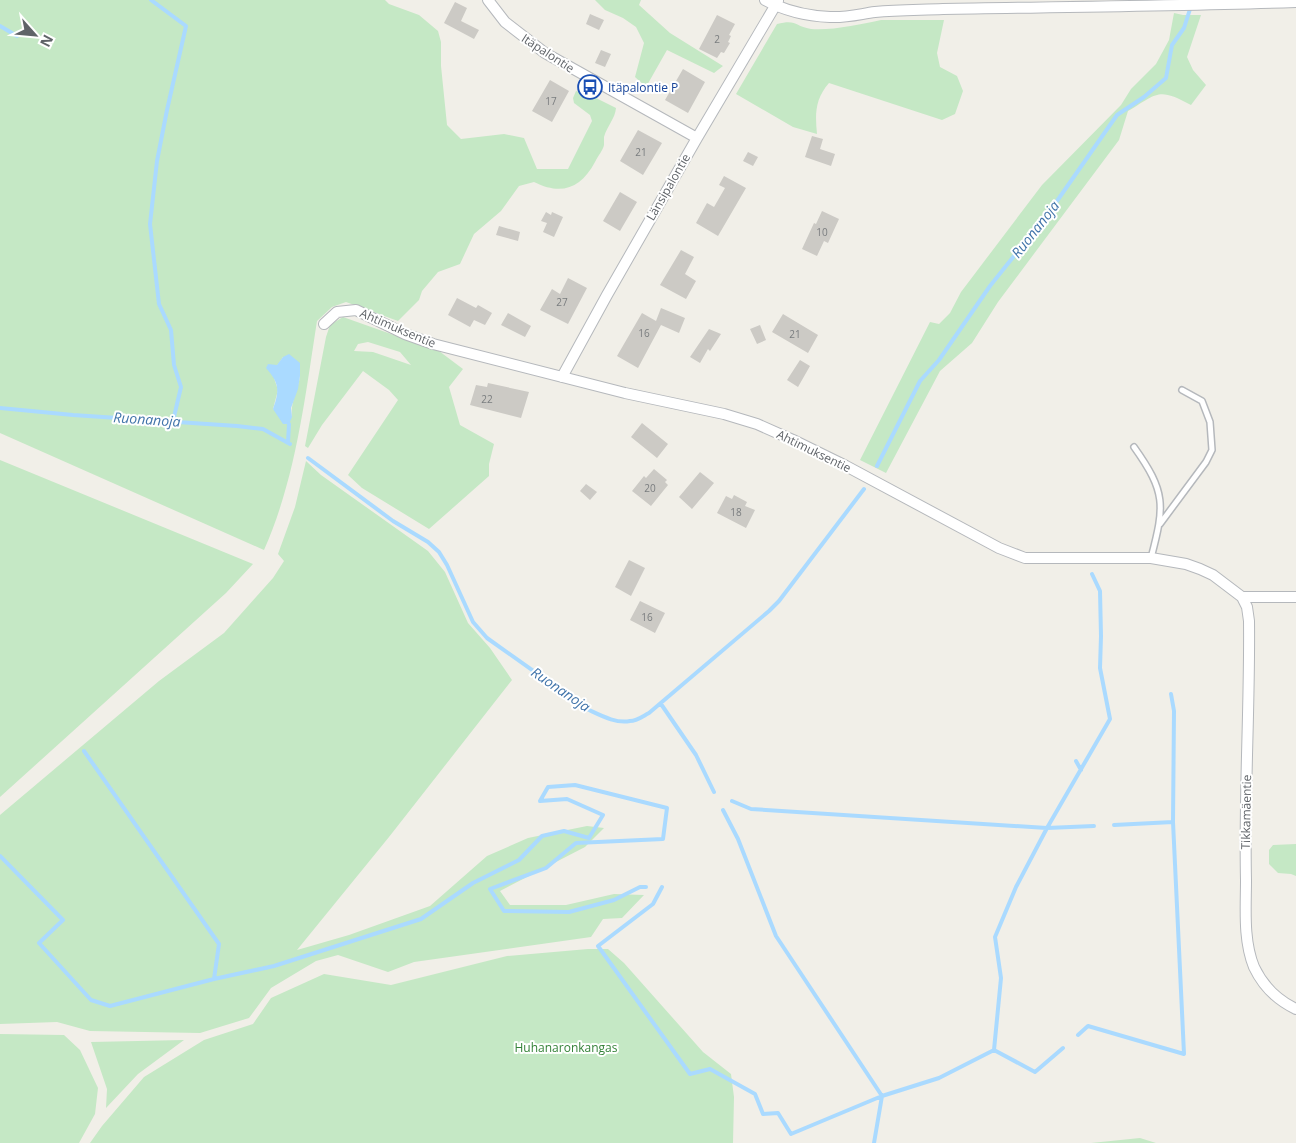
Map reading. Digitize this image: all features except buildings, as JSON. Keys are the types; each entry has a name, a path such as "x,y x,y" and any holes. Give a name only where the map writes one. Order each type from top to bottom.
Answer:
{"street":[{"name":"Itäpalontie","path":"488,0 504,22 545,53 696,138"},
{"path":"765,0 777,3 796,12 829,17 846,17 888,11 1296,2"},
{"name":"Länsipalontie","path":"562,377 696,138 777,3"},
{"name":"Ahtimuksentie","path":"324,324 337,312 356,310 405,334 433,344 626,393 724,414 757,424 793,440 846,466 999,548 1025,558 1151,558 1186,564 1213,575 1242,597"},
{"path":"1242,597 1296,597"},
{"name":"Tikkamäentie","path":"1242,597 1250,620 1245,859 1246,929 1252,958 1262,980 1272,994 1285,1004 1296,1009"}],"lane":[{"path":"1160,524 1206,462 1212,450 1210,422 1202,401 1182,390"},
{"path":"1134,447 1144,461 1158,488 1161,503 1160,524 1151,558"}],"green space":[{"path":"0,0 385,0 389,4 419,15 438,31 441,42 441,66 447,125 461,139 504,134 524,138 537,169 568,169 592,121 590,115 574,103 573,98 576,91 588,94 616,108 604,137 603,149 584,178 570,187 562,189 534,182 519,186 501,211 474,234 460,264 438,272 422,291 419,300 398,321 346,302 332,307 317,321 292,466 275,523 264,550 0,433","holes":["283,357 300,376 292,407 292,417 273,409 278,390 274,378 277,366"]},
{"path":"595,0 641,0 639,5 670,33 723,66 714,73 667,50 646,87 635,77 644,43 636,27 623,18 605,10"},
{"path":"1174,13 1201,15 1187,57 1193,70 1206,85 1191,105 1171,96 1158,94 1128,111 1119,140 998,302 972,343 940,371 886,473 860,460 930,322 939,324 950,313 961,292 1042,185 1121,105 1131,89 1156,64 1169,40"},
{"path":"881,20 944,20 937,53 940,67 957,76 963,91 955,114 942,120 829,83 821,95 817,107 817,134 793,127 736,94 777,24 792,23 805,28 827,29"},
{"path":"343,317 439,351 463,369 449,387 460,425 494,444 489,464 489,476 429,529 362,488 348,475 398,400 389,390 363,371 322,425 308,448 305,446 330,325","holes":["368,342 400,352 411,365 373,352 354,351 358,344"]},
{"path":"0,460 253,564 226,593 0,797"},
{"path":"306,461 321,475 428,551 445,572 468,623 490,648 512,680 389,837 297,950 349,935 430,906 487,856 528,838 587,826 604,828 585,847 500,891 510,905 566,905 614,894 644,895 622,918 603,919 591,937 414,962 388,972 338,955 316,961 271,988 249,1018 200,1033 90,1031 57,1022 0,1024 0,815 159,681 224,633 273,578 284,561 278,554 295,507"},
{"path":"1296,844 1296,876 1278,873 1269,864 1269,850 1273,845"},
{"name":"Huhanaronkangas","path":"608,949 624,963 703,1052 731,1074 734,1097 733,1143 90,1143 144,1077 204,1040 253,1024 271,998 324,974 391,985 507,956"},
{"path":"0,1034 64,1035 80,1050 98,1088 95,1114 79,1143 0,1143"},
{"path":"184,1040 138,1074 106,1108 107,1089 91,1042"},
{"path":"1140,1138 1156,1143 1091,1143"}],"water":[{"path":"289,354 300,363 300,376 298,389 291,408 292,417 289,424 283,424 273,409 277,397 276,383 266,368 268,364 277,365 283,357"}],"waterway":[{"path":"151,0 186,26 157,161 150,224 159,304 171,330 174,365 181,387 173,421"},
{"name":"Ruonanoja","path":"877,466 920,381 939,360 990,286 1050,211 1117,115 1144,97 1166,78 1172,45 1184,28 1191,6"},
{"path":"0,26 17,36"},
{"name":"Ruonanoja","path":"0,408 263,429 290,444"},
{"path":"288,442 289,424"},
{"name":"Ruonanoja","path":"308,458 393,521 428,542 439,552 447,565 473,622 487,638 587,709 608,718 625,722 635,720 649,713 769,611 779,601 864,489"},
{"path":"994,1050 1001,978 995,937 1016,887 1047,828 1110,719 1100,668 1100,591 1092,574"},
{"path":"1078,1035 1088,1026 1184,1054 1173,822 1174,711 1171,694"},
{"path":"661,704 696,755 714,792"},
{"path":"84,751 219,944 214,979"},
{"path":"1076,761 1081,770"},
{"path":"0,856 63,920 39,943 91,1000 110,1006 214,979 274,966 421,919 473,883 519,860 542,836 564,831 589,838 603,815 567,799 540,801 548,787 575,785 667,808 663,839 576,843 546,868 490,889 504,911 569,912 614,900 640,887 646,887"},
{"path":"732,801 751,809 1047,828 1094,826"},
{"path":"723,810 738,839 776,936 882,1096 874,1143"},
{"path":"1114,825 1173,822"},
{"path":"662,887 653,904 598,946 690,1074 710,1069 755,1094 763,1114 778,1113 791,1134 882,1096 939,1078 994,1050 1035,1072 1063,1048"}],"place":[{"name":"Itäpalontie P","path":"590,87"}]}
